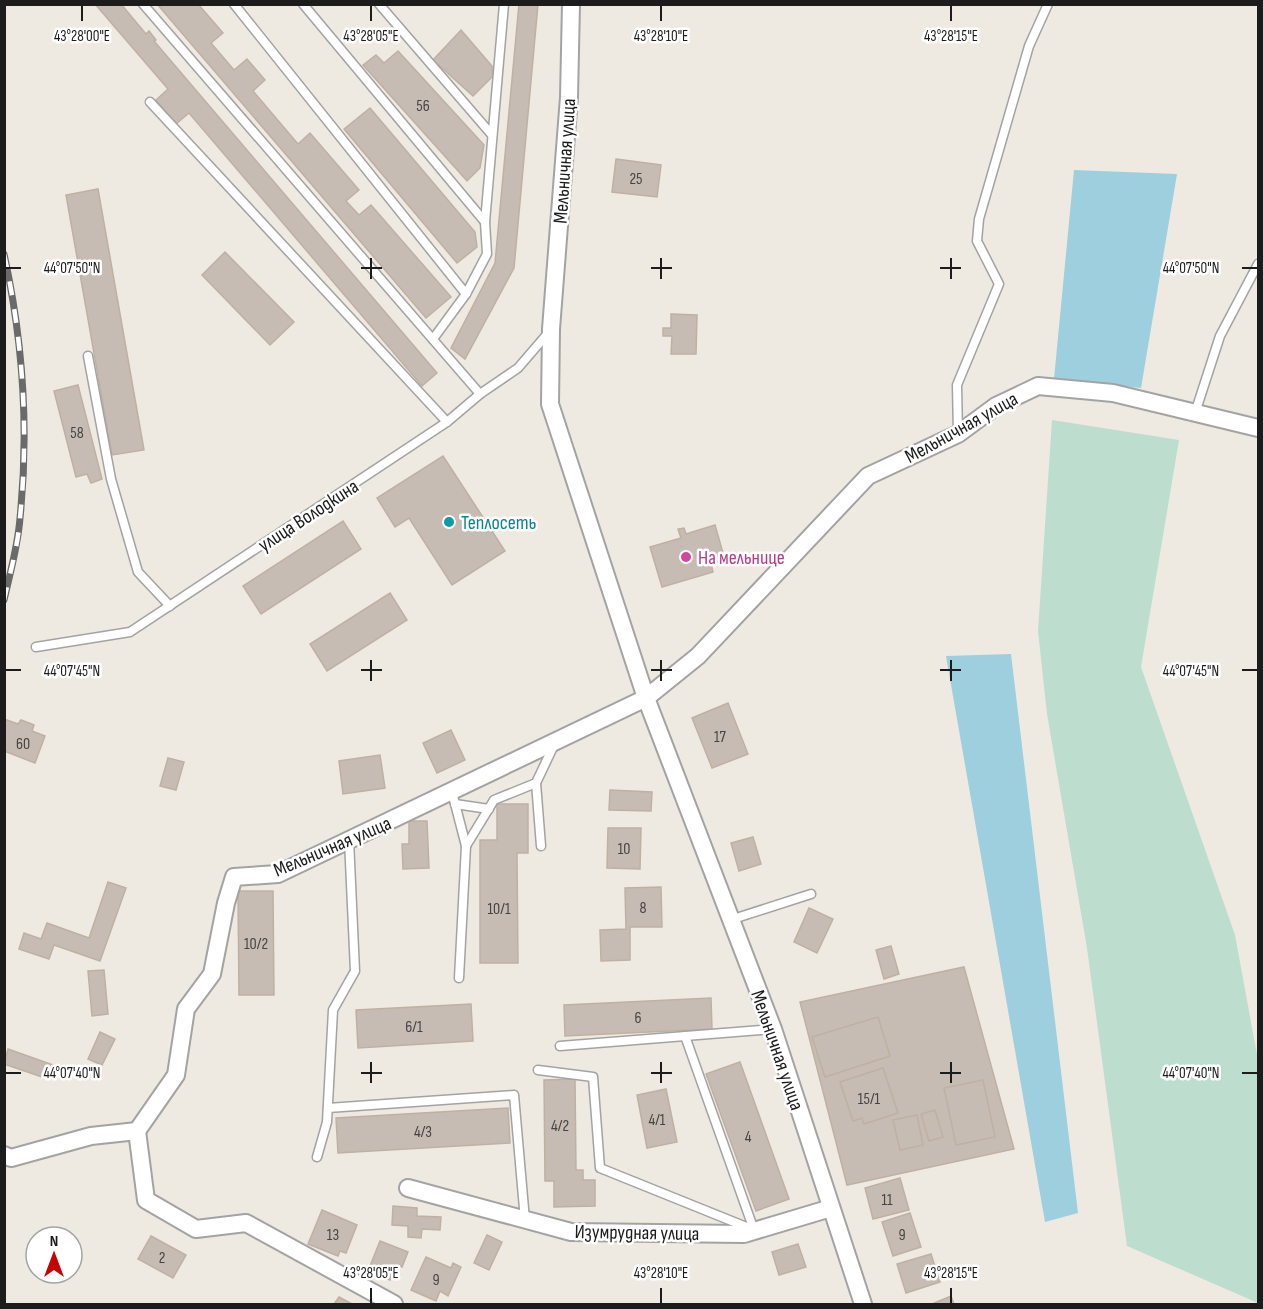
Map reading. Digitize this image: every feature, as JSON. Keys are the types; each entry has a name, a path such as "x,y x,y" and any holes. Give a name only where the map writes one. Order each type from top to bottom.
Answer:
{"street":[{"name":"Мельничная улица","path":"571,4 569,97 551,329 550,404 646,698 729,920 773,1029 863,1305"},
{"name":"Мельничная улица","path":"137,1131 176,1076 186,1009 212,974 226,903 234,877 278,874 349,840 453,798 646,698 698,656 867,476 958,434 996,406 1038,386 1113,393 1258,428"},
{"path":"4,1155 11,1158 91,1136 137,1131 146,1200 196,1229 246,1223 394,1305"},
{"name":"Изумрудная улица","path":"408,1188 571,1232 744,1234 831,1208"}],"lane":[{"path":"143,4 480,394"},
{"path":"234,4 466,294"},
{"path":"303,4 484,222"},
{"path":"379,4 492,135"},
{"path":"434,339 466,294 487,254 484,222 504,4"},
{"path":"958,434 957,385 999,284 977,241 979,219 1029,46 1048,4"},
{"path":"150,102 447,422"},
{"path":"1195,413 1220,336 1258,264"},
{"name":"улица Володкина","path":"36,647 130,632 447,422 480,394 518,368 551,329"},
{"path":"88,356 111,479 138,572 170,606"},
{"path":"541,846 536,783 554,744"},
{"path":"466,846 494,800 536,783"},
{"path":"453,798 489,809"},
{"path":"453,798 466,846 459,978"},
{"path":"317,1157 327,1122 333,1010 355,972 349,840"},
{"path":"729,920 811,894"},
{"path":"560,1046 773,1029"},
{"path":"685,1036 754,1230"},
{"path":"538,1070 593,1077 600,1168 754,1230"},
{"path":"328,1108 514,1095 525,1220"}],"green space":[{"path":"1052,420 1179,440 1141,667 1235,935 1258,1060 1258,1303 1127,1246 1087,948 1047,714 1038,631"}],"water":[{"path":"1074,170 1177,174 1141,388 1054,379"},
{"path":"1011,654 1078,1213 1045,1222 946,656"}],"building":[{"path":"95,4 121,4 146,34 149,31 156,40 154,41 437,373 422,386 189,113 176,124 156,100 168,89"},
{"path":"157,4 198,4 223,33 211,43 234,70 247,59 265,80 253,91 298,144 310,133 359,190 346,201 359,215 371,205 451,297 426,318"},
{"path":"519,4 538,4 514,268 465,359 451,348 495,263"},
{"path":"461,30 492,66 493,76 473,96 433,60"},
{"path":"398,51 484,145 480,168 467,181 363,65 376,55 384,63"},
{"path":"370,108 475,232 477,247 457,263 344,129"},
{"path":"616,159 661,165 657,197 612,192"},
{"path":"98,189 144,450 112,455 66,195"},
{"path":"225,252 294,322 270,345 202,275"},
{"path":"671,314 697,315 696,354 671,354 672,336 663,336 663,328 671,328"},
{"path":"78,385 102,479 91,483 87,474 76,477 54,391"},
{"name":"Теплосеть","path":"443,456 505,551 452,585 409,518 395,527 377,498"},
{"path":"343,521 361,549 261,614 243,586"},
{"path":"715,525 725,560 711,564 713,572 662,587 650,547 681,538 678,529 684,528 686,534"},
{"path":"390,593 407,620 327,671 310,644"},
{"path":"728,703 748,754 712,768 692,718"},
{"path":"4,719 18,724 21,720 34,725 32,731 45,736 35,763 4,751"},
{"path":"451,730 465,760 437,773 423,743"},
{"path":"380,755 385,788 343,794 339,761"},
{"path":"168,758 184,762 176,790 160,786"},
{"path":"610,790 652,792 651,811 609,810"},
{"path":"497,804 528,804 528,853 517,853 518,963 480,963 480,840 497,840"},
{"path":"409,821 427,821 429,868 403,869 402,844 409,844"},
{"path":"608,828 641,828 640,869 607,868"},
{"path":"753,837 761,864 739,871 731,843"},
{"path":"108,882 126,888 100,961 54,945 49,959 19,949 24,933 41,939 47,923 89,938"},
{"path":"661,887 662,927 630,927 630,960 601,961 600,930 626,929 625,888"},
{"path":"238,891 273,891 274,995 239,995"},
{"path":"809,908 833,919 817,953 794,942"},
{"path":"891,946 899,974 884,979 876,950"},
{"path":"964,967 1014,1149 847,1185 800,1002"},
{"path":"104,970 108,1014 92,1016 88,971"},
{"path":"711,998 712,1029 565,1036 564,1005"},
{"path":"471,1004 473,1041 358,1048 356,1010"},
{"path":"878,1017 890,1056 825,1077 812,1037"},
{"path":"100,1032 115,1039 102,1065 88,1059"},
{"path":"8,1049 53,1065 48,1079 4,1064"},
{"path":"740,1062 789,1199 756,1211 706,1074"},
{"path":"883,1068 898,1113 864,1124 862,1118 853,1121 840,1082"},
{"path":"575,1079 576,1170 583,1170 583,1180 595,1180 595,1206 554,1207 554,1181 545,1181 544,1080"},
{"path":"983,1080 995,1137 956,1145 944,1088"},
{"path":"666,1089 677,1142 647,1148 637,1095"},
{"path":"508,1108 510,1143 338,1153 336,1118"},
{"path":"935,1110 943,1137 929,1141 921,1114"},
{"path":"917,1115 923,1145 900,1150 893,1120"},
{"path":"900,1178 909,1210 873,1219 865,1188"},
{"path":"393,1206 417,1208 417,1216 441,1217 440,1230 422,1229 421,1238 408,1237 408,1226 392,1225"},
{"path":"322,1210 357,1225 346,1253 340,1251 338,1256 308,1244"},
{"path":"910,1213 921,1247 893,1256 882,1222"},
{"path":"487,1235 502,1242 489,1270 474,1263"},
{"path":"151,1236 186,1255 173,1278 138,1259"},
{"path":"380,1241 408,1252 402,1267 396,1265 390,1280 368,1271"},
{"path":"798,1244 806,1267 779,1275 772,1252"},
{"path":"931,1254 940,1282 906,1293 897,1264"},
{"path":"426,1257 451,1268 453,1263 461,1267 448,1296 440,1291 436,1301 411,1290"},
{"path":"951,1296 954,1304 932,1304"},
{"path":"339,1297 352,1304 334,1304"}],"railway":[{"path":"4,254 16,320 24,419 23,485 19,528 4,600"}],"place":[{"name":"Теплосеть","path":"449,522"},
{"name":"На мельнице","path":"686,557"}]}
